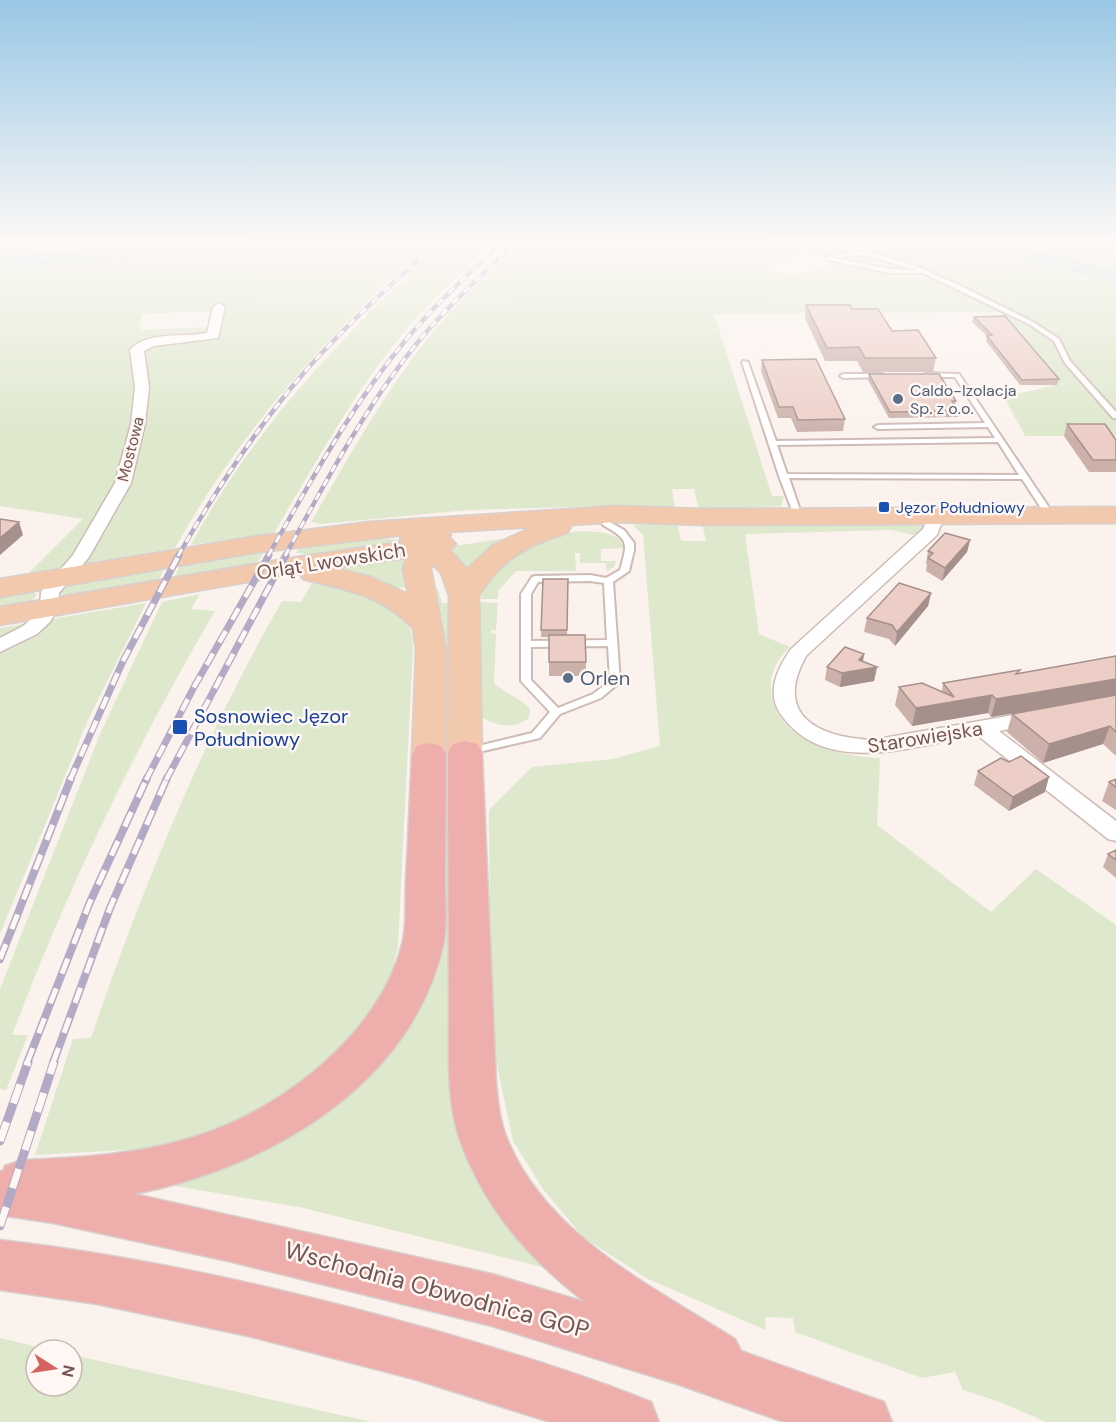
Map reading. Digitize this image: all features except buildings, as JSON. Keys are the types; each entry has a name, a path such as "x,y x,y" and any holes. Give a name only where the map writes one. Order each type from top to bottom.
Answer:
{"highway":[{"path":"0,1182 118,1175 196,1158 234,1144 278,1120 315,1096 345,1070 380,1032 401,1001 416,965 424,938 447,753"},
{"path":"447,753 476,1112 484,1143 500,1177 535,1226 567,1257 753,1382"},
{"name":"Wschodnia Obwodnica GOP","path":"0,1193 53,1200 162,1222 436,1286 555,1318 753,1382 864,1422"},
{"path":"0,1265 154,1290 328,1329 440,1359 631,1422"}],"main road":[{"name":"Orląt Lwowskich","path":"0,588 252,545 369,530 472,522 617,514 664,517 1116,515"},
{"name":"Orląt Lwowskich","path":"0,616 291,566 558,527 664,517"},
{"path":"447,753 417,558 430,540 442,532 472,522"},
{"path":"447,753 464,596 475,574 493,557 533,534 558,527"},
{"path":"369,530 419,541 438,552 458,576 464,596"},
{"path":"291,566 351,579 380,589 406,604 427,625"}],"street":[{"name":"Mostowa","path":"0,646 30,630 49,608 50,592 80,557 119,490 128,470 138,424 142,387 137,350 147,345 204,339 213,335 219,307"},
{"name":"Starowiejska","path":"931,515 934,522 931,531 798,653 782,683 785,702 791,716 810,734 850,748 879,746 1060,714"},
{"path":"981,728 1116,833"}],"lane":[{"path":"997,306 1031,323 1057,340 1073,370 1116,416"},
{"path":"745,362 798,516"},
{"path":"843,376 889,375"},
{"path":"923,375 957,375 1050,515"},
{"path":"878,427 990,425"},
{"path":"772,443 1000,440"},
{"path":"783,476 1025,477"},
{"path":"556,712 526,681 526,594 536,579 590,578 608,581 624,571 630,543 621,532 606,523"},
{"path":"447,753 536,736 556,712 597,696 615,682 608,581"},
{"path":"525,644 614,643"}],"green space":[{"path":"0,306 362,306 324,345 259,422 201,504 175,548 28,574 83,519 0,506","holes":["212,311 212,327 140,330 141,314"]},
{"path":"377,306 427,306 373,372 338,425 274,533 191,545 216,502 274,420 305,382"},
{"path":"456,306 1116,306 1116,436 1025,436 1004,397 1059,384 999,312 714,314 772,496 784,496 781,506 699,510 694,489 672,489 675,510 636,510 636,505 468,510 321,524 311,522 395,383 427,339"},
{"path":"677,522 681,541 706,541 702,523 725,522 735,526 922,524 924,529 914,535 891,530 745,534 759,634 790,647 775,667 771,679 771,692 776,709 785,723 797,734 812,743 846,754 880,758 877,825 991,912 1036,869 1116,925 1116,1422 1046,1422 1000,1402 963,1390 955,1372 922,1378 795,1332 793,1318 765,1317 766,1330 648,1279 584,1238 543,1189 513,1141 496,1060 490,943 489,810 532,767 613,759 660,746 643,535 633,525"},
{"path":"581,531 613,535 622,542 624,548 601,549 601,561 616,561 614,567 607,571 606,563 580,563 580,553 575,553 576,571 516,571 498,591 498,599 481,599 495,572 520,551 550,537"},
{"path":"365,537 410,541 307,557 308,554 296,553 301,544"},
{"path":"508,538 468,571 447,547"},
{"path":"265,550 255,567 172,581 182,563"},
{"path":"405,555 412,585 396,589 329,567"},
{"path":"166,566 157,583 72,597 61,594 60,591 65,585"},
{"path":"312,583 347,589 375,599 404,617 411,632 413,648 398,945 391,978 371,1014 343,1047 259,1113 213,1133 180,1142 142,1149 35,1155 73,1039 91,1038 153,870 226,707 282,601 301,602"},
{"path":"432,589 438,589 442,603 451,603 450,734 445,735"},
{"path":"27,590 35,593 33,600 0,608 0,595"},
{"path":"200,594 191,609 215,611 130,766 80,872 12,1035 28,1035 6,1090 0,1089 0,989 100,734 162,602"},
{"path":"481,602 498,603 496,630 491,630 491,633 496,634 494,684 530,709 529,718 517,724 498,724 480,716 476,606 481,605"},
{"path":"146,603 88,720 0,934 0,628"},
{"path":"442,773 451,773 452,1028 546,1268 299,1207 152,1182 380,1060"},
{"path":"0,1338 24,1344 24,1398 84,1398 84,1358 372,1422 0,1422"}],"railway":[{"path":"178,556 238,459 272,412 308,368 368,306"},
{"path":"268,556 349,418 385,366 436,306"},
{"path":"285,556 347,446 380,393 418,342 450,306"},
{"path":"70,780 123,661 179,555"},
{"path":"147,779 194,687 269,555"},
{"path":"167,779 286,555"},
{"path":"0,959 71,778"},
{"path":"27,1063 90,902 147,779"},
{"path":"53,1063 110,908 167,779"},
{"path":"0,1141 28,1062"},
{"path":"0,1226 54,1062"}],"place":[{"name":"Caldo-Izolacja Sp. z o.o.","path":"898,399"},
{"name":"Jęzor Południowy","path":"884,507"},
{"name":"Orlen","path":"568,678"},
{"name":"Sosnowiec Jęzor Południowy","path":"180,727"}]}
